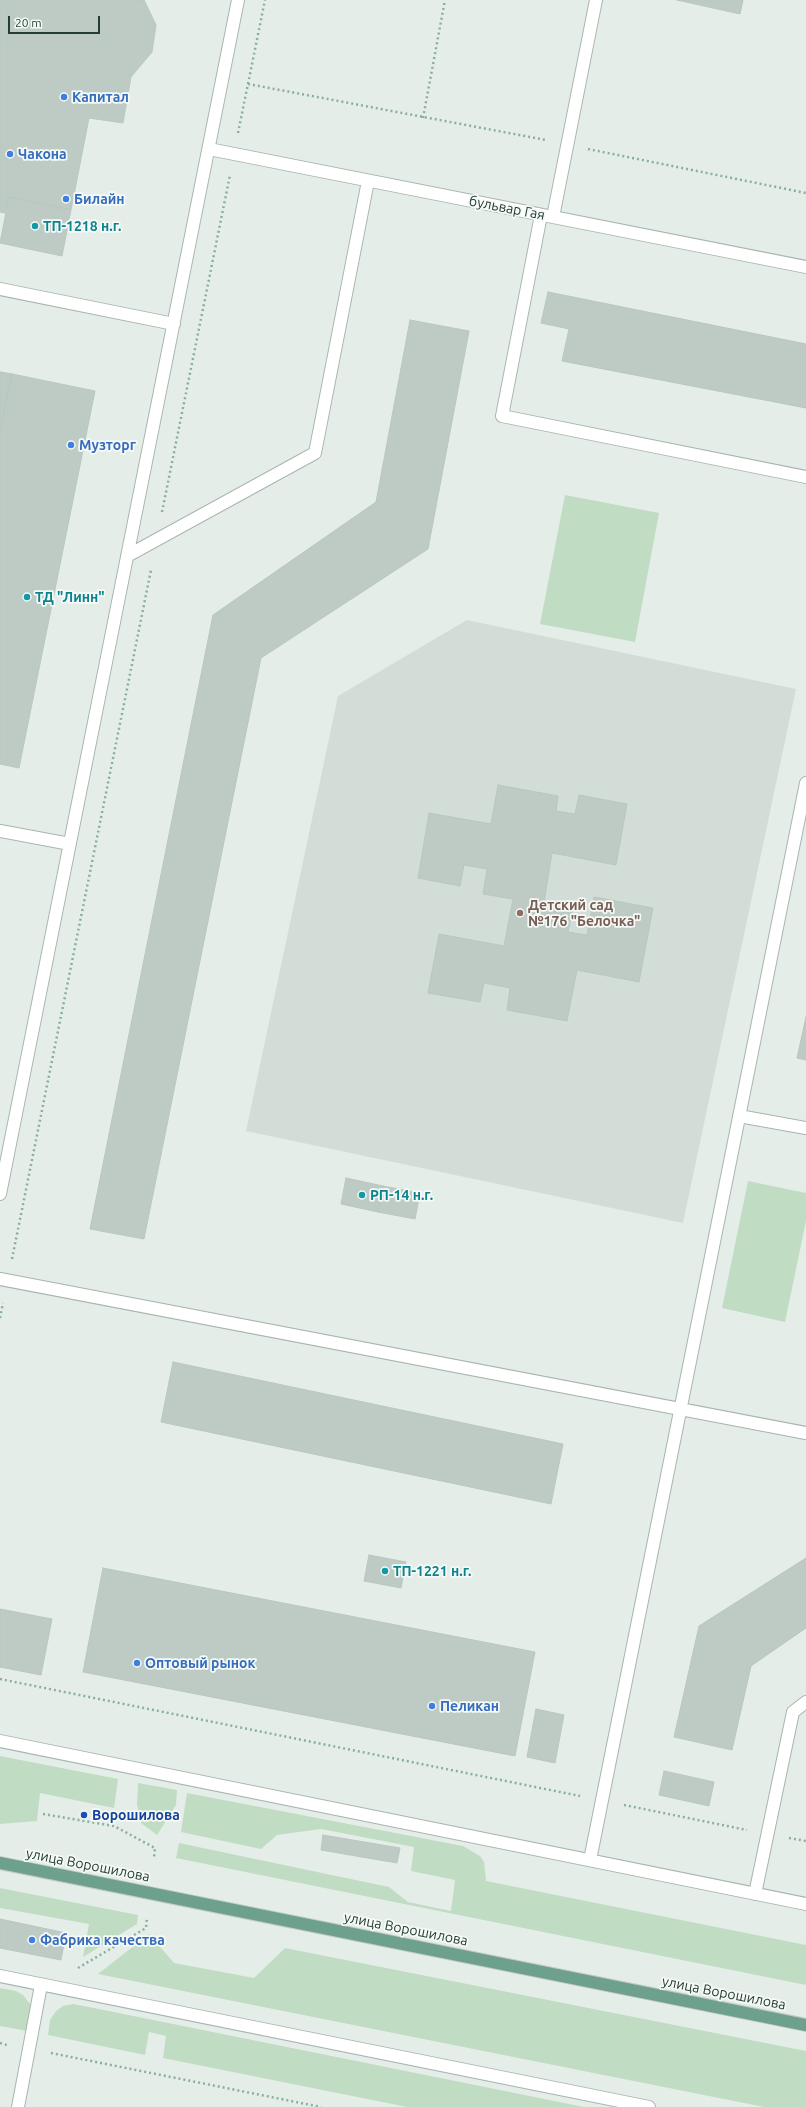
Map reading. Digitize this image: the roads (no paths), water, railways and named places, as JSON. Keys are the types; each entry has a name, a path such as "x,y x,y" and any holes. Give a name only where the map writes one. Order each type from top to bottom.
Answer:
{"main road":[{"name":"улица Ворошилова","path":"0,1863 806,2025"}],"street":[{"path":"0,1194 238,0"},
{"path":"596,0 568,144 547,216 502,416 806,477"},
{"name":"бульвар Гая","path":"209,149 806,267"},
{"path":"127,556 157,538 315,453 368,180"},
{"path":"0,290 174,324"},
{"path":"590,1860 806,783"},
{"path":"0,831 70,844"},
{"path":"739,1116 806,1128"},
{"path":"4,1279 806,1433"},
{"path":"755,1894 769,1834 793,1712 806,1702"},
{"path":"0,1741 806,1904"},
{"path":"0,1976 649,2107"},
{"path":"18,2107 29,2049 45,1985"}],"place":[{"name":"Капитал","path":"64,97"},
{"name":"Чакона","path":"10,154"},
{"name":"Билайн","path":"66,199"},
{"name":"ТП-1218 н.г.","path":"35,226"},
{"name":"Музторг","path":"71,445"},
{"name":"ТД \"Линн\"","path":"27,597"},
{"name":"Детский сад №176 \"Белочка\"","path":"520,913"},
{"name":"РП-14 н.г.","path":"362,1195"},
{"name":"ТП-1221 н.г.","path":"385,1571"},
{"name":"Оптовый рынок","path":"137,1663"},
{"name":"Пеликан","path":"432,1706"},
{"name":"Ворошилова","path":"84,1815"},
{"name":"Фабрика качества","path":"32,1940"}]}
